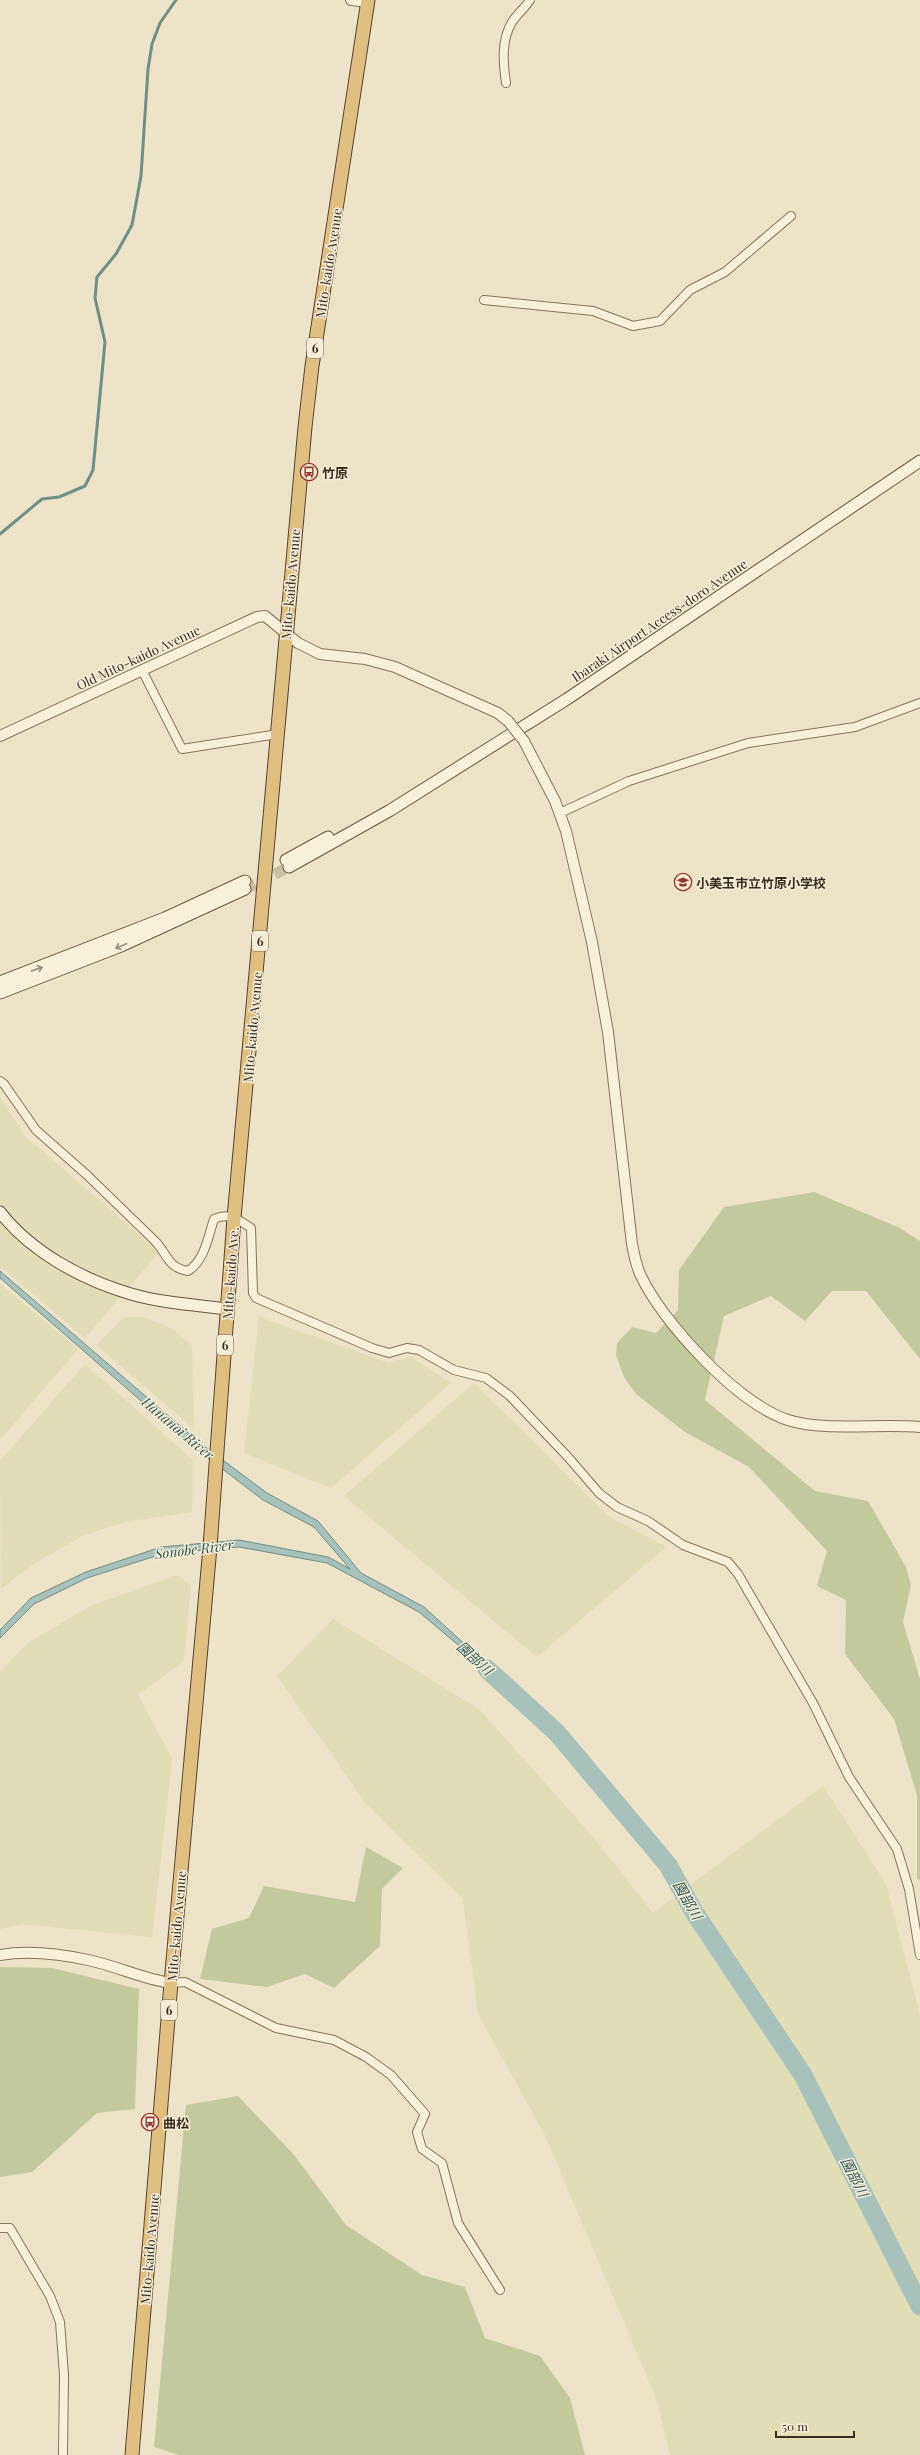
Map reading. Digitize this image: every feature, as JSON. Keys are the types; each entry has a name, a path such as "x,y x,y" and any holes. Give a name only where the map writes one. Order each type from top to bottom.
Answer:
{"highway":[{"name":"Mito-kaido Avenue","path":"234,1218 286,631 312,366 368,1"},
{"name":"Mito-kaido Ave.","path":"208,1565 234,1218"},
{"name":"Mito-kaido Avenue","path":"132,2455 171,1983 208,1565"}],"main road":[{"name":"Ibaraki Airport Access-doro Avenue","path":"287,863 389,811 409,796 567,699 920,461"},
{"path":"0,982 137,930 245,885 121,946 0,993"},
{"path":"0,1212 46,1254 86,1277 131,1294 228,1308"}],"street":[{"path":"351,0 368,1"},
{"path":"506,83 503,65 504,39 513,21 530,0"},
{"path":"484,300 593,311 632,326 660,321 690,290 725,272 791,216"},
{"name":"Old Mito-kaido Avenue","path":"0,736 257,617 265,616 286,631 302,646 320,654 365,659 395,667 498,713 508,721 524,742 543,775 560,813 577,872 592,942 608,1032 632,1244 636,1264 646,1286 702,1358 765,1410 787,1420 812,1426 920,1427"},
{"path":"142,670 182,749 278,734"},
{"path":"560,813 629,781 748,743 855,727 920,703"},
{"path":"0,1081 4,1084 36,1130 87,1175 155,1241 165,1252 170,1263 178,1269 188,1271 196,1266 214,1219 224,1215 234,1218 251,1228 253,1293 256,1298 372,1348 389,1353 407,1348 418,1350 454,1370 486,1378 510,1396 568,1457 599,1493 617,1507 648,1521 683,1545 728,1562 738,1574 813,1703 849,1777 897,1849 909,1889 920,1955"},
{"path":"0,1955 20,1951 89,1960 151,1981 171,1983 185,1982 276,2028 334,2040 366,2057 391,2075 425,2114 422,2124 417,2132 422,2148 442,2163 458,2223 500,2290"},
{"path":"0,2228 10,2228 50,2296 60,2322 64,2375 63,2455"}],"shaded area":[{"path":"0,1097 25,1136 159,1252 85,1338 0,1266"},
{"path":"0,1284 78,1349 0,1440"},
{"path":"125,1317 145,1317 174,1330 192,1346 194,1429 96,1345"},
{"path":"259,1317 389,1363 411,1357 451,1383 331,1488 244,1453"},
{"path":"85,1364 193,1460 192,1512 125,1522 82,1536 32,1565 1,1589 0,1461"},
{"path":"474,1383 608,1516 666,1547 537,1657 344,1496"},
{"path":"177,1575 191,1585 184,1661 138,1695 172,1759 152,1937 23,1924 0,1929 0,1672 28,1643 90,1606"},
{"path":"333,1619 480,1710 594,1838 653,1913 823,1786 886,1884 920,2015 920,2455 670,2455 656,2398 545,2135 478,2014 463,1899 367,1805 277,1676"}],"green space":[{"path":"814,1192 900,1228 920,1241 920,1359 866,1291 832,1291 805,1321 771,1296 724,1316 705,1400 815,1491 868,1501 906,1567 911,1585 903,1622 920,1679 920,1880 917,1879 917,1795 894,1719 845,1654 846,1600 817,1586 827,1551 749,1467 685,1432 636,1394 624,1377 616,1355 617,1343 632,1327 656,1333 678,1310 679,1270 724,1207"},
{"path":"366,1847 403,1868 382,1889 380,1946 334,1988 305,1974 267,1987 200,1979 212,1929 249,1918 264,1886 355,1902"},
{"path":"0,1967 52,1968 139,1989 135,2109 97,2113 32,2172 0,2177"},
{"path":"238,2096 295,2156 346,2225 422,2275 465,2287 485,2338 540,2356 570,2398 585,2455 179,2455 154,2447 186,2105"}],"water":[{"path":"0,1271 200,1443 267,1493 318,1521 361,1573 424,1607 560,1731 419,1612 327,1563 239,1547 162,1554 87,1578 34,1604 0,1638 0,1630 31,1598 86,1572 161,1547 239,1540 328,1557 350,1569 314,1527 263,1500 195,1448 0,1278"}],"waterway":[{"path":"0,534 42,499 59,497 85,486 93,470 105,342 95,298 97,277 116,254 132,225 141,176 148,69 152,44 160,23 176,0"},
{"name":"園部川","path":"487,1669 557,1733 668,1865 694,1912 803,2075 920,2306"}],"tunnel":[{"path":"245,889 289,867"}],"place":[{"name":"竹原","path":"309,472"},
{"name":"小美玉市立竹原小学校","path":"683,882"},
{"name":"曲松","path":"150,2122"}],"water label":[{"name":"Hananoi River","path":"178,1428"},
{"name":"Sonobe River","path":"194,1549"}]}
